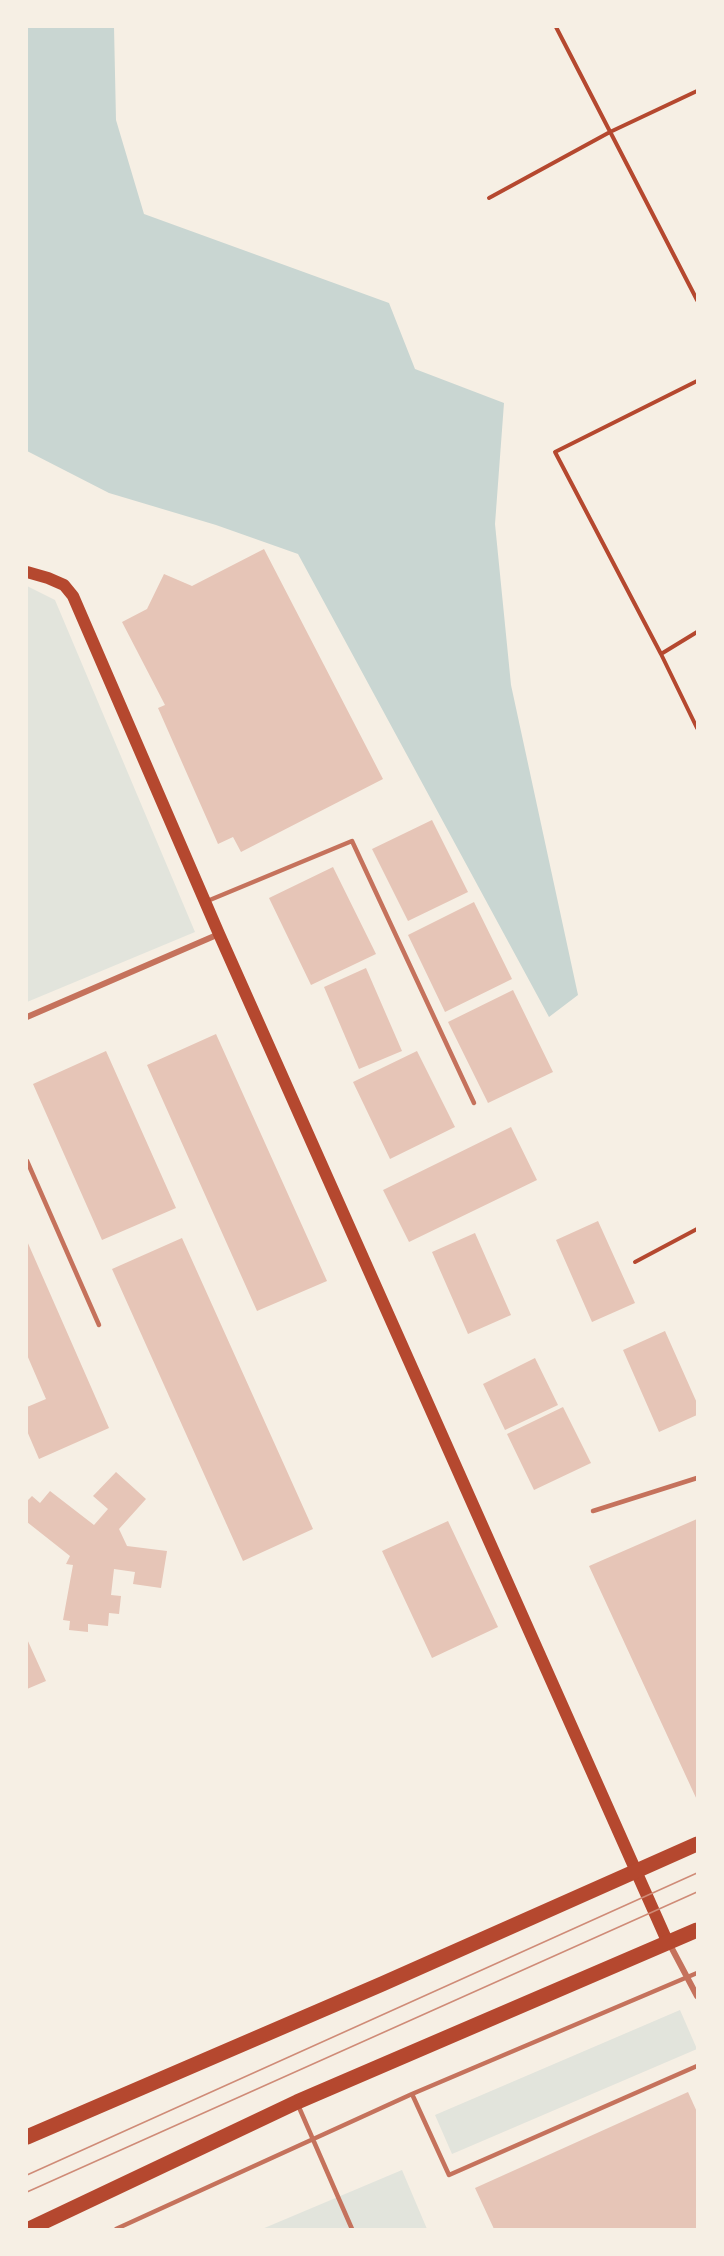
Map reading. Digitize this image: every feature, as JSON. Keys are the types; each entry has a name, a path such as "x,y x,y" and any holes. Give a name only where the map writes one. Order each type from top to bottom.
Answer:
{"main road":[{"path":"27,572 64,585 73,596 219,934 668,1943"},
{"path":"27,2137 636,1873 697,1844"},
{"path":"29,2229 297,2102 697,1930"}],"street":[{"path":"27,1017 219,934"},
{"path":"668,1943 697,1996"}],"lane":[{"path":"205,902 352,842 474,1103"},
{"path":"27,1161 99,1325"},
{"path":"593,1511 697,1478"},
{"path":"116,2229 412,2094 697,1973"},
{"path":"412,2094 448,2175 697,2066"},
{"path":"297,2102 352,2229"}],"path":[{"path":"556,27 697,300"},
{"path":"489,198 610,132 697,91"},
{"path":"697,381 555,452 661,654 697,728"},
{"path":"661,654 697,633"},
{"path":"635,1262 697,1229"}],"shaded area":[{"path":"27,27 114,27 116,120 144,214 389,303 415,369 504,403 495,524 511,685 578,995 549,1017 298,554 216,525 109,493 27,451"},
{"path":"27,586 55,600 195,932 27,1002"},
{"path":"680,2010 697,2049 452,2154 435,2115"},
{"path":"402,2170 427,2229 262,2229"}],"building":[{"path":"264,549 383,779 241,852 233,837 218,844 158,708 165,705 122,622 147,609 164,574 192,586"},
{"path":"432,820 468,892 408,921 372,849"},
{"path":"333,867 376,954 311,985 269,898"},
{"path":"474,902 512,979 445,1012 408,935"},
{"path":"366,968 402,1051 359,1069 324,987"},
{"path":"513,990 553,1072 488,1103 448,1022"},
{"path":"216,1034 327,1281 257,1311 147,1065"},
{"path":"106,1051 176,1208 102,1240 33,1084"},
{"path":"417,1051 455,1127 390,1159 353,1082"},
{"path":"511,1127 537,1180 409,1242 383,1190"},
{"path":"598,1221 635,1303 592,1322 556,1240"},
{"path":"475,1233 511,1315 468,1334 432,1252"},
{"path":"182,1238 313,1529 243,1561 112,1269"},
{"path":"27,1241 109,1428 39,1459 27,1431 27,1407 46,1399 27,1355"},
{"path":"665,1331 697,1403 697,1415 659,1432 623,1350"},
{"path":"535,1358 558,1405 505,1430 483,1384"},
{"path":"563,1407 591,1463 534,1490 507,1434"},
{"path":"116,1472 146,1499 119,1529 127,1546 167,1551 161,1588 133,1584 135,1572 114,1569 111,1595 121,1596 119,1614 109,1613 108,1626 88,1624 88,1632 69,1630 70,1621 63,1620 73,1565 66,1564 70,1556 27,1522 27,1501 32,1496 40,1503 50,1491 94,1525 108,1509 93,1496"},
{"path":"697,1519 697,1800 589,1566"},
{"path":"448,1521 498,1627 432,1658 382,1551"},
{"path":"27,1639 46,1681 27,1689"},
{"path":"688,2092 697,2112 697,2229 494,2229 475,2188"}],"tram line":[{"path":"27,2175 697,1873"},
{"path":"27,2192 697,1892"}]}
